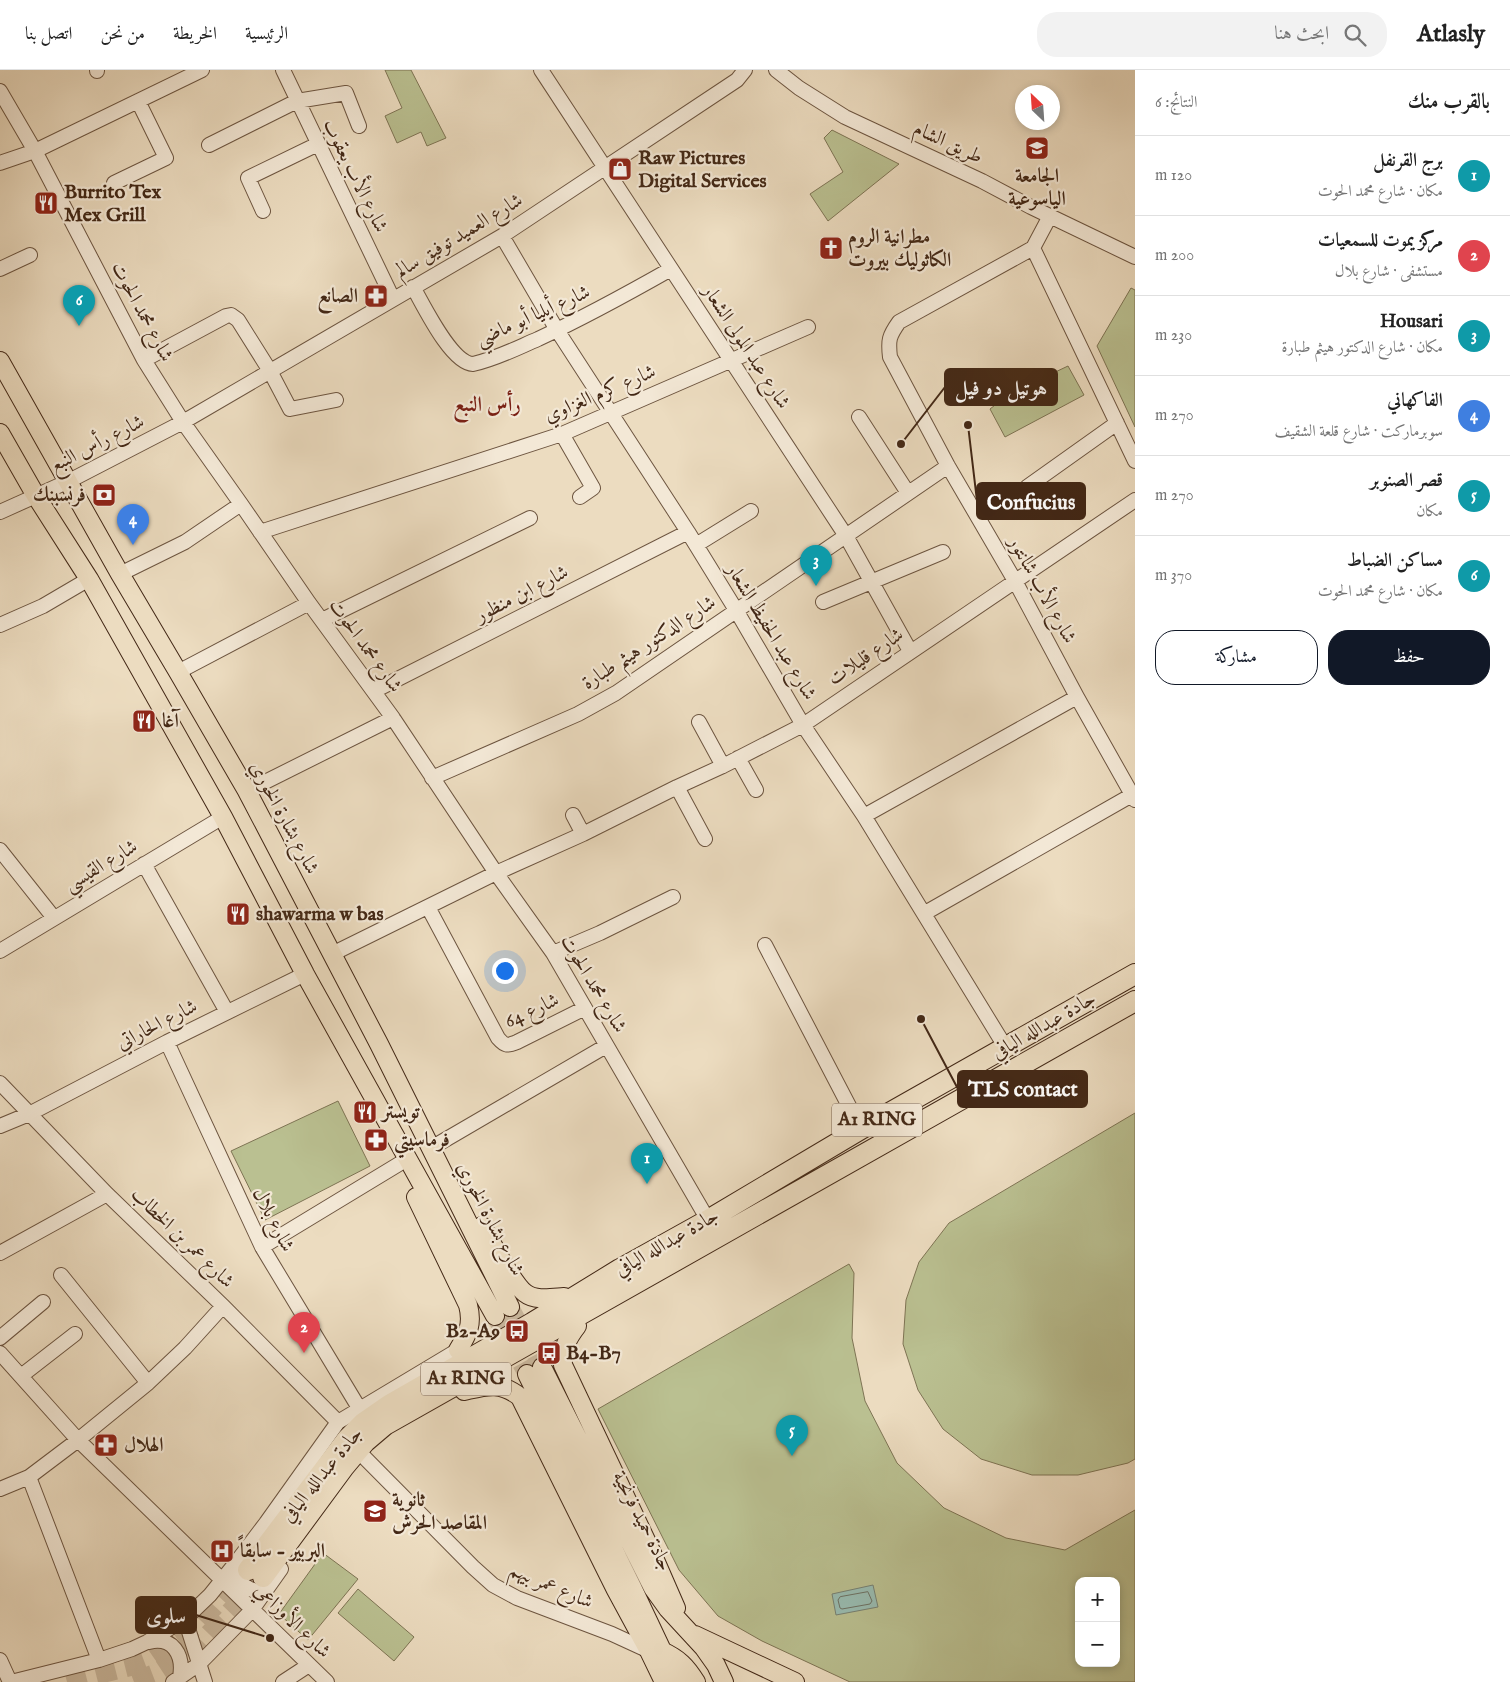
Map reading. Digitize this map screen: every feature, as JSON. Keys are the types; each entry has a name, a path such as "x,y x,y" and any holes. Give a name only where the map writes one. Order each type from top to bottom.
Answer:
{"highway":[{"name":"جادة عبدالله اليافي","path":"254,1573 336,1452 354,1430 388,1405 532,1323 620,1269 708,1220 861,1129 1135,974"},
{"name":"جادة عبدالله اليافي","path":"254,1573 365,1442 385,1426 1135,1001"},
{"path":"464,1391 577,1326 718,1238"},
{"path":"458,1350 620,1269"}],"main road":[{"name":"شارع بشارة الخوري","path":"0,361 120,574 247,792 379,1044 503,1311 345,1046 223,817 89,579 36,496 0,432"},
{"path":"379,1044 396,1064 496,1251 518,1285 525,1293 537,1298 564,1297"},
{"path":"345,1046 362,1092 422,1208 468,1305 471,1320 470,1328 458,1350"},
{"path":"577,1326 566,1341 563,1365 688,1629 794,1682"},
{"name":"جادة حميد فرنجية","path":"677,1682 656,1651 632,1587 535,1370 653,1588 668,1609 688,1629 716,1665 724,1682"},
{"path":"464,1391 497,1386 512,1391 520,1397 616,1590 656,1651 664,1682"},
{"name":"شارع عمر بيهم","path":"656,1651 674,1657 683,1664 696,1682"}],"street":[{"path":"0,163 35,151 202,70"},
{"name":"شارع الأب يعقوب","path":"283,70 393,299"},
{"name":"شارع عبد المولى الشعار","path":"541,70 846,536 910,651"},
{"name":"شارع العميد توفيق سالم","path":"183,422 502,236 737,80 745,70"},
{"name":"طريق الشام","path":"776,70 799,88 845,117 982,181 1135,257"},
{"path":"209,145 297,101 346,92 359,126"},
{"name":"شارع محمد الحوت","path":"2,98 35,151 144,360 183,422 309,604 393,718 496,873 553,953 708,1220"},
{"path":"114,183 166,158 138,101"},
{"path":"263,211 248,178 318,144"},
{"path":"1050,216 1033,248 1135,461"},
{"name":"شارع عبد الحفيظ الشعار","path":"502,236 557,330 696,544 803,725 864,816 925,913 1006,1048"},
{"name":"شارع الأب شانتور","path":"1033,248 900,322 892,332 888,342 890,357 948,466 1015,581 1134,797"},
{"path":"0,269 30,256"},
{"name":"شارع أيليا أبو ماضي","path":"413,287 446,342 461,360 467,364 473,364 489,360 557,330 671,269"},
{"path":"144,360 231,315 238,320 270,371 290,409 336,400"},
{"name":"شارع كرم الغزاوي","path":"260,532 562,434 808,326"},
{"path":"859,417 908,493"},
{"name":"شارع رأس النبع","path":"0,512 68,481 183,422"},
{"path":"1027,487 1117,423"},
{"path":"562,434 593,488 580,497"},
{"name":"شارع الدكتور هيثم طبارة","path":"432,778 578,714 616,692 948,466"},
{"name":"شارع قليلات","path":"496,873 582,834 803,725 1135,500"},
{"path":"120,574 185,542 241,504"},
{"path":"696,544 751,511"},
{"path":"322,620 530,518"},
{"name":"شارع ابن منظور","path":"374,691 688,532"},
{"path":"823,602 943,552"},
{"path":"0,625 43,606 89,579"},
{"path":"178,672 309,604"},
{"path":"864,816 1077,696"},
{"path":"247,792 393,718"},
{"path":"699,722 723,766"},
{"path":"738,758 756,790"},
{"path":"676,787 705,839"},
{"path":"925,913 1134,797"},
{"path":"573,816 582,834"},
{"name":"شارع القيسي","path":"0,951 223,817"},
{"path":"0,850 54,918"},
{"path":"144,864 226,1012"},
{"path":"332,954 496,873"},
{"path":"553,953 600,933 673,897"},
{"name":"شارع 64","path":"428,907 498,1038 504,1045 508,1046 517,1042 585,1008"},
{"path":"765,945 861,1129"},
{"name":"شارع الحاراتي","path":"0,1126 29,1114 226,1012 305,974"},
{"name":"شارع بلال","path":"167,1042 262,1247 359,1408"},
{"path":"438,1144 606,1046"},
{"name":"شارع عمر بن الخطاب","path":"0,1083 107,1194 223,1306 338,1422"},
{"path":"262,1247 399,1164"},
{"path":"0,1253 107,1194"},
{"path":"61,1275 148,1383"},
{"path":"0,1338 43,1302"},
{"path":"0,1488 29,1477 148,1383 185,1348 223,1306"},
{"path":"21,1376 75,1334"},
{"name":"جادة عبدالله اليافي","path":"177,1680 198,1664 252,1610 254,1573 266,1523 338,1422 458,1350"},
{"name":"شارع الأوزاعي","path":"0,1353 78,1440 327,1682"},
{"name":"جادة عبدالله اليافي","path":"10,1682 100,1660 147,1642 185,1619 210,1596 222,1581 254,1573 380,1438 464,1391"},
{"name":"شارع عمر بيهم","path":"364,1456 473,1567 494,1585 517,1598 656,1651"},
{"path":"29,1477 100,1660"},
{"path":"185,1619 205,1682"},
{"path":"147,1642 164,1641 179,1656 182,1662 177,1680"},
{"path":"0,1660 10,1682"},
{"path":"283,1682 309,1665"}],"green space":[{"path":"385,70 411,70 446,138 427,146 421,132 397,143 385,116 402,108"},
{"path":"832,130 899,164 828,221 810,194 843,172 824,138"},
{"path":"1131,288 1135,290 1135,427 1097,346"},
{"path":"1068,366 1084,395 1005,437 990,409 999,402 990,384 1009,375 1030,384"},
{"path":"338,1101 370,1166 265,1220 231,1151"},
{"path":"1135,1113 1135,1459 1128,1463 1078,1475 1032,1475 981,1459 943,1429 918,1390 903,1344 906,1300 919,1262 949,1223"},
{"path":"849,1264 854,1273 852,1338 865,1401 897,1463 944,1508 1006,1538 1065,1550 1135,1510 1135,1682 850,1682 762,1641 718,1616 679,1570 598,1409"},
{"path":"323,1553 358,1579 308,1640 279,1614"},
{"path":"358,1589 414,1637 394,1661 338,1613"}],"water":[{"path":"873,1585 878,1607 836,1615 832,1594"}],"tunnel":[{"path":"510,1307 542,1367"},
{"path":"495,1316 527,1374"},
{"path":"67,1682 146,1661 196,1626 245,1573"},
{"path":"134,1682 155,1674 199,1645 256,1585"}],"place":[{"name":"الجامعة الياسوعية","path":"1037,148"},
{"name":"Raw Pictures Digital Services","path":"620,169"},
{"name":"Burrito Tex Mex Grill","path":"46,203"},
{"name":"مطرانية الروم الكاثوليك بيروت","path":"831,248"},
{"name":"الصانع","path":"376,296"},
{"name":"مساكن الضباط","path":"79,326"},
{"name":"Confucius","path":"968,425"},
{"name":"هوتيل دو فيل","path":"901,444"},
{"name":"فرنسبنك","path":"104,495"},
{"name":"الفاكهاني","path":"133,545"},
{"name":"Housari","path":"816,586"},
{"name":"آغا","path":"144,721"},
{"name":"shawarma w bas","path":"238,914"},
{"name":"TLS contact","path":"921,1019"},
{"name":"تويستر","path":"365,1112"},
{"name":"فرماسيتي","path":"376,1140"},
{"name":"برج القرنفل","path":"647,1184"},
{"name":"B2-A9","path":"517,1331"},
{"name":"مركز يموت للسمعيات","path":"304,1353"},
{"name":"B4-B7","path":"549,1353"},
{"name":"الهلال","path":"106,1445"},
{"name":"قصر الصنوبر","path":"792,1456"},
{"name":"ثانوية المقاصد الحرش","path":"375,1511"},
{"name":"البربير - سابقاً","path":"222,1551"},
{"name":"سلوى","path":"270,1638"}],"district":[{"name":"رأس النبع","path":"487,405"}]}
